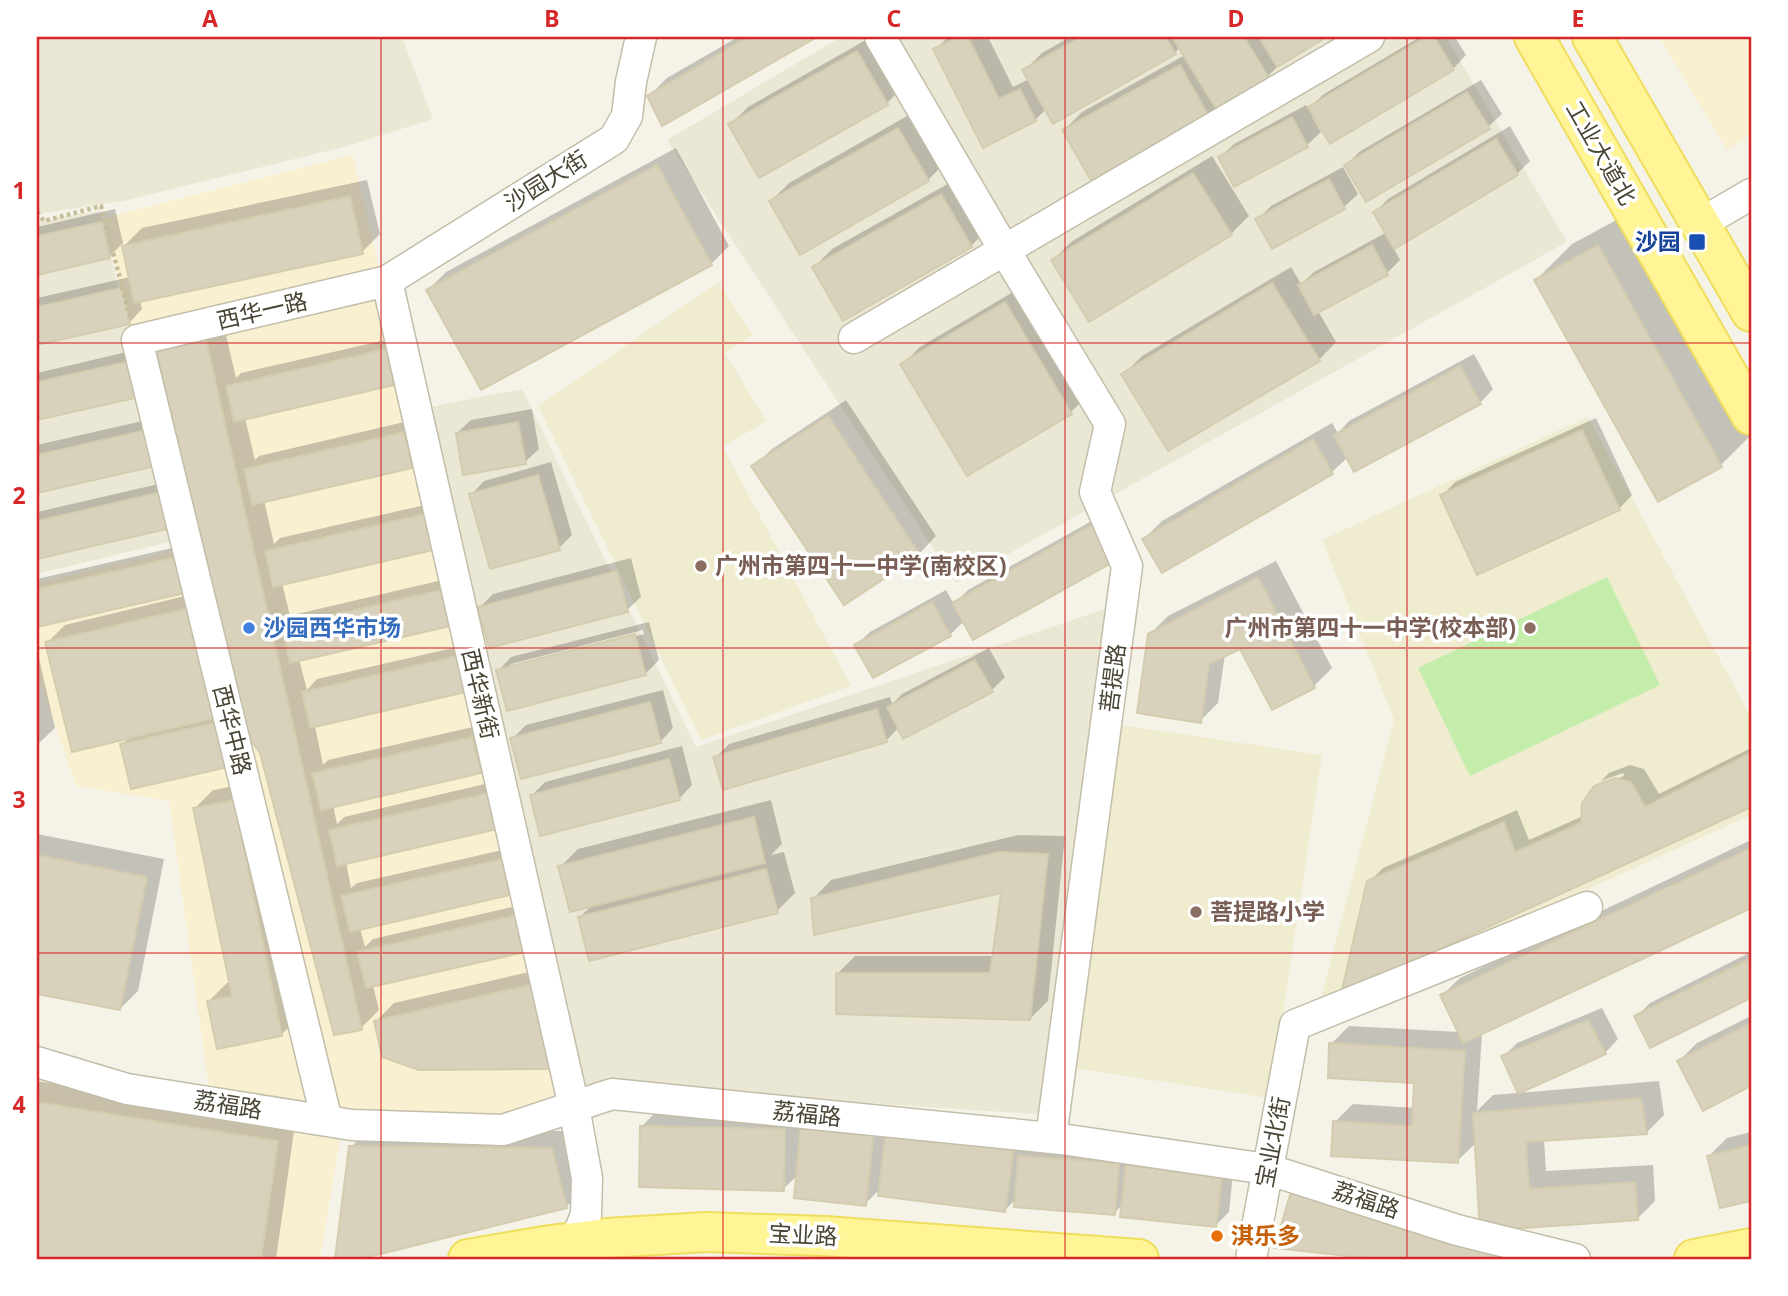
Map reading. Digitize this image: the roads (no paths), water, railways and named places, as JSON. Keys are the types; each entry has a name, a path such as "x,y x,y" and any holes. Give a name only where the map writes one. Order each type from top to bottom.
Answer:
{"main road":[{"name":"工业大道北","path":"1534,37 1751,415"},
{"path":"1592,37 1751,312"},
{"name":"宝业路","path":"468,1259 575,1242 706,1232 775,1234 1139,1259"},
{"path":"1694,1259 1751,1248"},
{"name":"宝业路","path":"626,1259 721,1256 821,1259"}],"street":[{"name":"沙园大街","path":"387,281 614,139 627,116 641,37"},
{"name":"菩提路","path":"880,37 1110,424 1095,492 1127,566 1051,1138"},
{"path":"854,338 1369,37"},
{"path":"1700,224 1751,194"},
{"name":"西华一路","path":"136,340 387,281"},
{"name":"西华新街","path":"387,281 574,1107 587,1178 586,1215 575,1242"},
{"name":"西华中路","path":"136,340 327,1121"},
{"name":"宝业北街","path":"1251,1259 1295,1025 1587,907"},
{"name":"荔福路","path":"37,1062 127,1089 352,1125 503,1130 612,1094 1051,1138 1267,1169 1457,1230 1575,1259"}],"place":[{"name":"沙园","path":"1697,242"},
{"name":"广州市第四十一中学(南校区)","path":"701,566"},
{"name":"沙园西华市场","path":"249,628"},
{"name":"广州市第四十一中学(校本部)","path":"1530,628"},
{"name":"菩提路小学","path":"1196,912"},
{"name":"淇乐多","path":"1217,1236"}]}
